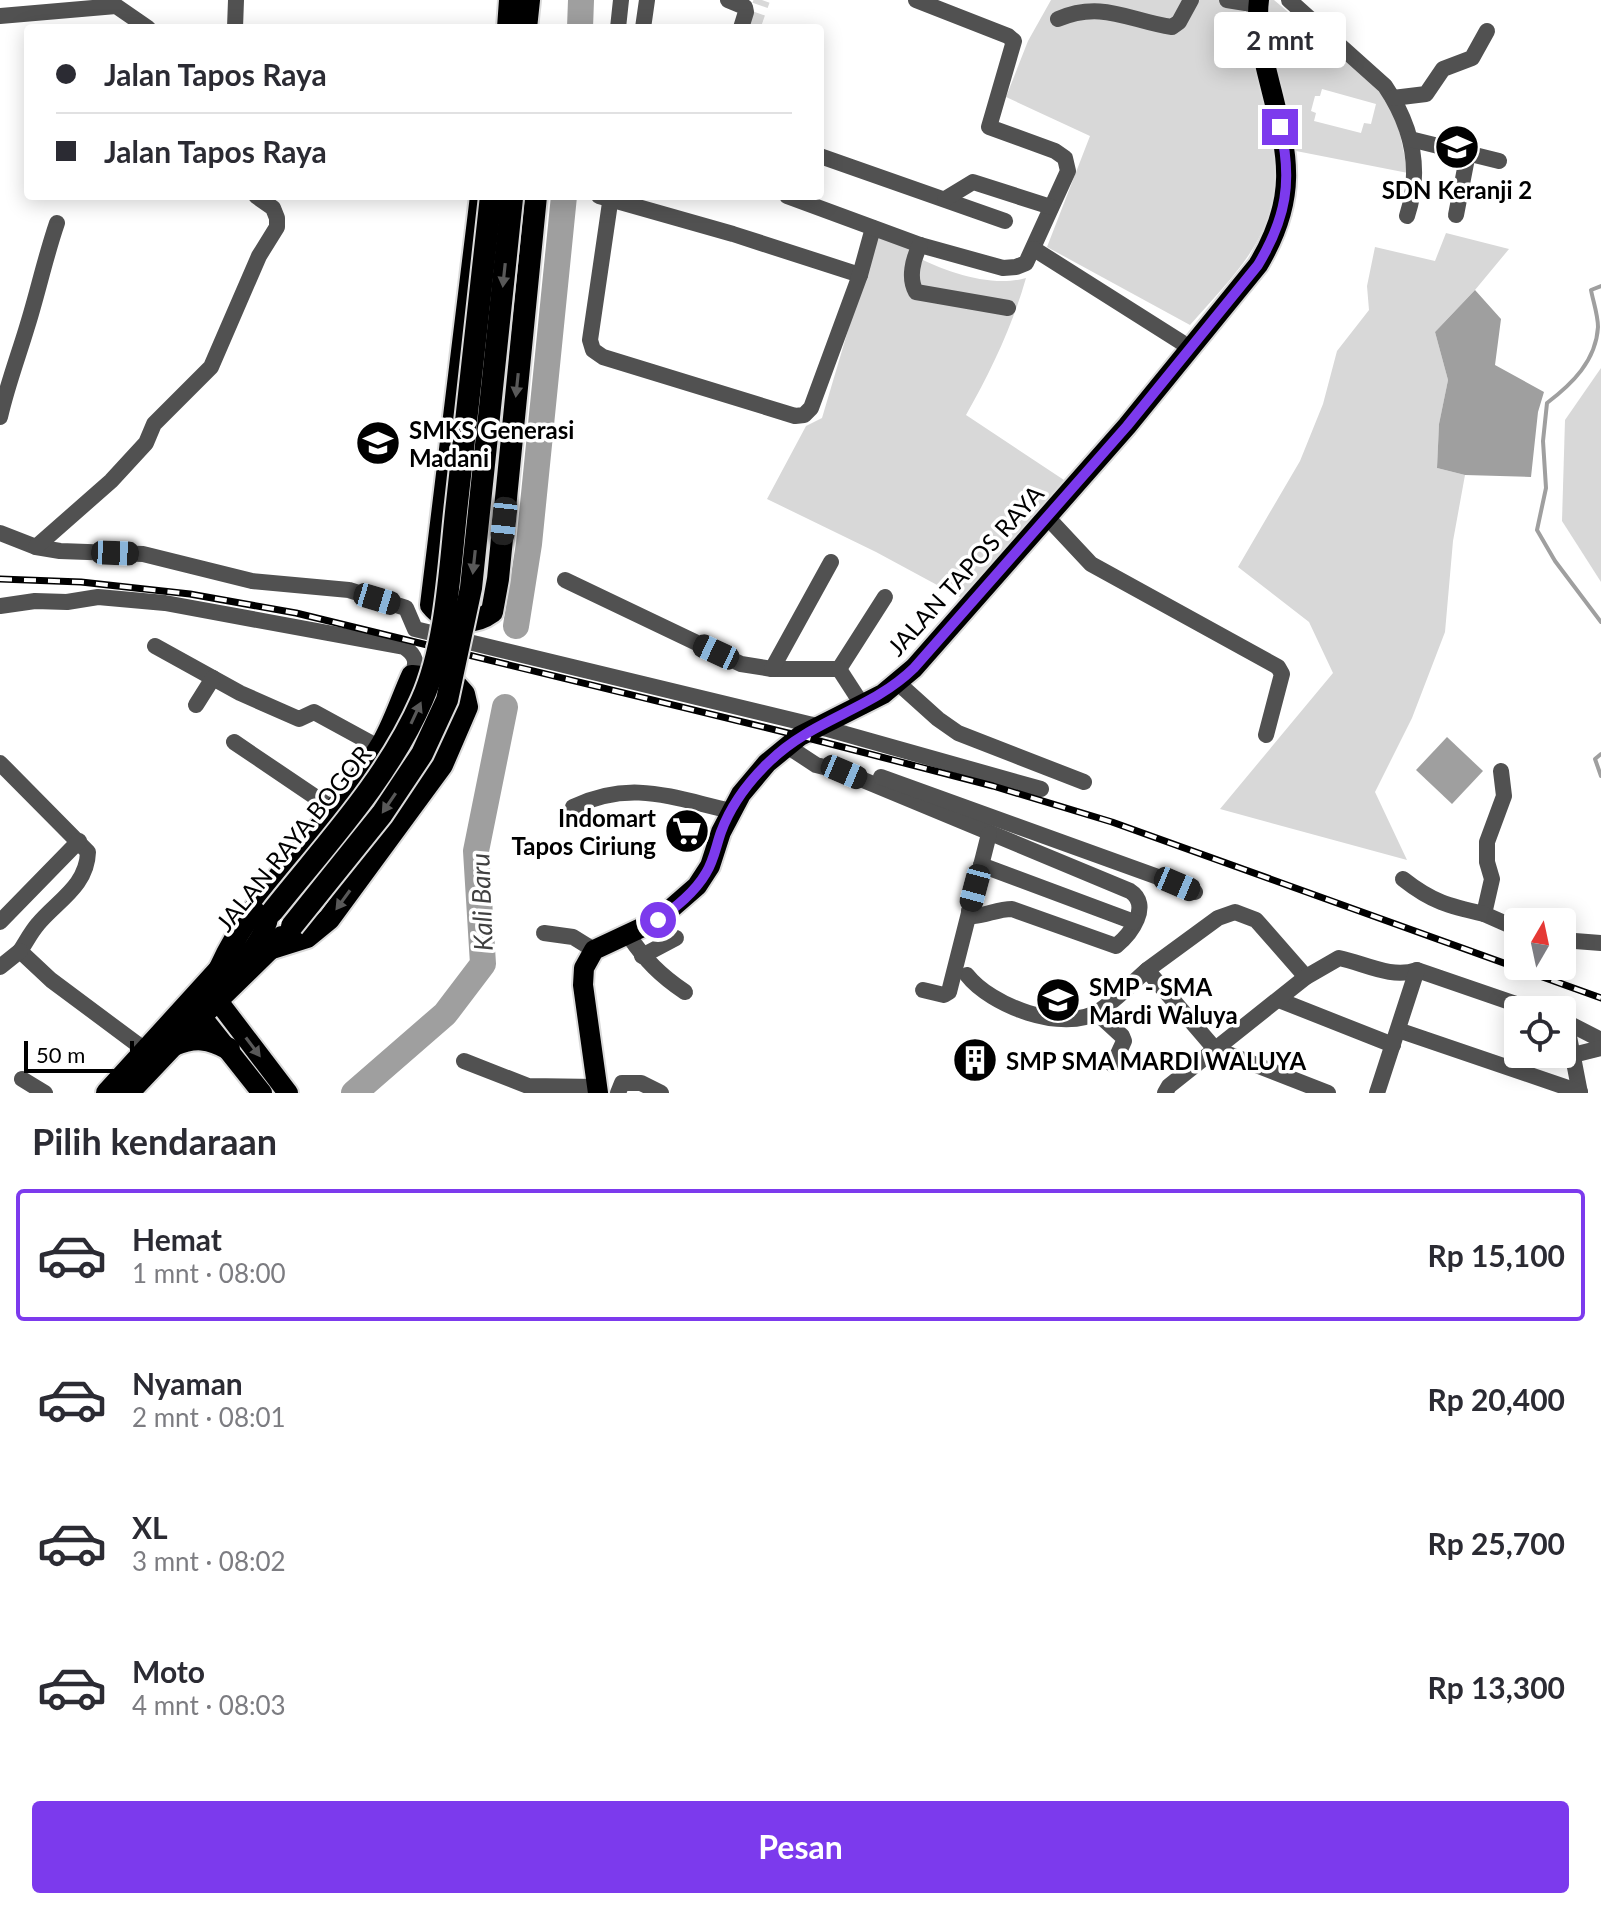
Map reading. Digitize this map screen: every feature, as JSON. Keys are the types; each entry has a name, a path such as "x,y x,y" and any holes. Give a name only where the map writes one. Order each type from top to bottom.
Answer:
{"highway":[{"path":"508,24 510,0"},
{"path":"526,24 529,0"},
{"path":"481,200 431,605 438,614 470,622 483,619 492,612 498,579 536,200"},
{"name":"JALAN RAYA BOGOR","path":"107,1093 271,913 373,785 400,745 424,697 434,664 448,585 500,200"},
{"name":"JALAN RAYA BOGOR","path":"128,1093 292,926 382,814 422,754 447,700 471,588 501,200"},
{"path":"219,970 232,941 251,912 380,748 412,676 440,679 456,685 464,694 467,707 442,765 329,919 307,937 272,948"},
{"path":"171,1046 201,1038 229,1049"}],"main road":[{"name":"JALAN TAPOS RAYA","path":"594,950 629,936 671,911 697,886 710,866 741,794 758,774 795,750 817,726 863,706 898,683 1127,426 1258,265 1273,239 1286,194 1286,155 1261,44 1258,3"},
{"path":"262,1093 201,1016 205,1002 248,956 267,926 271,913"},
{"path":"594,950 584,968 583,985 598,1090"},
{"path":"218,1001 288,1093"}],"street":[{"path":"235,24 236,0"},
{"path":"618,24 621,0"},
{"path":"644,24 647,0"},
{"path":"728,0 745,7 742,24"},
{"path":"798,200 920,245 1003,268 1026,263 1068,171 1065,158 1055,151 989,127 1014,41 916,0"},
{"path":"1058,19 1071,8 1086,5 1122,8 1172,27 1179,22 1191,0"},
{"path":"1227,0 1258,3"},
{"path":"1289,0 1385,86 1393,98 1410,139 1416,180 1407,216"},
{"path":"0,16 118,3 143,24"},
{"path":"1393,98 1426,94 1443,69 1472,58 1487,31"},
{"path":"1410,139 1499,161"},
{"path":"1456,215 1468,153"},
{"path":"824,157 1005,221"},
{"path":"945,199 973,182 1051,207"},
{"path":"36,547 111,481 146,443 154,424 211,367 259,256 277,227 273,208 262,200"},
{"path":"607,200 590,340 593,350 603,357 795,416 804,415 811,408 860,275 873,228"},
{"path":"617,200 860,275"},
{"path":"0,417 57,223"},
{"path":"920,245 911,283 916,292 1008,308"},
{"path":"1034,249 1181,342"},
{"path":"1047,517 1091,564 1278,667 1282,674 1281,685 1266,735"},
{"path":"0,533 36,547 60,551 143,554 252,581 349,590 406,608 415,629 817,726 1041,789"},
{"path":"772,669 831,562"},
{"path":"565,580 741,664 772,669 839,669"},
{"path":"0,606 98,597 165,603 404,647 413,653 416,663 412,676"},
{"path":"839,669 885,597"},
{"path":"427,632 431,605"},
{"path":"155,646 240,693 299,719 314,712 380,748"},
{"path":"839,669 863,706"},
{"path":"196,705 213,678"},
{"path":"898,683 958,733 1084,782"},
{"path":"234,742 333,809"},
{"path":"795,750 816,765 844,772 1130,891 1137,895 1141,905 1140,913 1121,943 1111,946 1012,909 998,909 974,916 969,911"},
{"path":"795,750 889,780 1195,892"},
{"path":"0,763 88,852 83,876 39,923 20,951 0,967"},
{"path":"1484,914 1492,879 1487,862 1487,842 1504,796 1501,771"},
{"path":"573,807 596,796 627,791 672,797 732,811"},
{"path":"923,990 944,995 949,992 989,834"},
{"path":"0,922 79,841"},
{"path":"981,865 1134,922"},
{"path":"1403,879 1424,896 1441,904 1484,914 1504,923"},
{"path":"18,905 39,923"},
{"path":"967,975 979,987 1027,1014 1059,1018 1097,1013 1147,970 1223,915 1235,912 1256,920 1306,977"},
{"path":"544,933 573,937 594,950"},
{"path":"629,936 642,956 685,992"},
{"path":"642,956 676,938"},
{"path":"1576,941 1601,943"},
{"path":"20,951 51,980 145,1050"},
{"path":"1165,1093 1169,1086 1306,977 1339,958 1383,971 1405,973 1417,970 1504,1000"},
{"path":"1147,970 1215,1049 1328,1093"},
{"path":"1377,1093 1417,970"},
{"path":"1279,1000 1580,1093 1575,1068"},
{"path":"1097,1013 1124,1041 1113,1065"},
{"path":"1576,1026 1601,1040"},
{"path":"1576,1054 1601,1048"},
{"path":"464,1061 528,1086 598,1090"},
{"path":"22,1079 45,1093"},
{"path":"618,1093 622,1083 632,1081 661,1093"}],"shaded area":[{"path":"1051,0 1237,0 1246,16 1256,76 1274,148 1272,203 1254,246 1226,285 1190,325 1047,247 1090,136 1006,97 1028,41"},
{"path":"1267,0 1274,0 1380,90 1397,119 1408,173 1296,151 1278,72","holes":["1322,89 1376,104 1371,124 1364,123 1361,133 1314,121 1316,113 1311,111 1315,96 1320,96"]},
{"path":"1446,233 1509,249 1435,332 1448,380 1439,424 1437,468 1465,475 1453,541 1445,632 1412,718 1375,792 1407,860 1220,809 1333,673 1309,622 1238,567 1300,461 1323,404 1337,351 1369,310 1367,286 1375,247 1435,261"},
{"path":"876,236 913,246 915,256 969,277 999,281 1026,278 1000,348 966,415 1064,480 963,599 767,499 806,426 822,418"},
{"path":"1475,290 1501,319 1495,365 1544,392 1538,412 1531,477 1465,475 1437,468 1439,424 1448,380 1435,332"},
{"path":"1601,368 1601,582 1562,521 1565,420"},
{"path":"1447,737 1483,771 1452,804 1416,770"}],"waterway":[{"name":"Kali Baru","path":"580,24 581,0"},
{"name":"Kali Baru","path":"516,626 529,544 564,200"},
{"path":"1601,286 1591,290 1598,327 1593,351 1574,380 1547,403 1543,441 1546,488 1537,530 1555,561 1601,622"},
{"name":"Kali Baru","path":"354,1093 445,1014 483,964 476,851 505,707"},
{"path":"1601,754 1595,759 1601,776"}],"tunnel":[{"path":"753,24 762,0"}],"railway":[{"path":"0,579 81,582 190,594 296,613 993,786 1112,822 1601,998"}],"place":[{"name":"SDN Keranji 2","path":"1457,147"},
{"name":"SMKS Generasi Madani","path":"378,443"},
{"name":"Indomart Tapos Ciriung","path":"687,831"},
{"name":"SMP - SMA Mardi Waluya","path":"1058,1000"},
{"name":"SMP SMA MARDI WALUYA","path":"975,1060"}],"route":[{"path":"658,920 683,900 705,875 721,832 741,794 767,763 800,736 883,694 914,668 1127,426 1258,265 1273,239 1284,207 1288,181 1280,127"}]}
